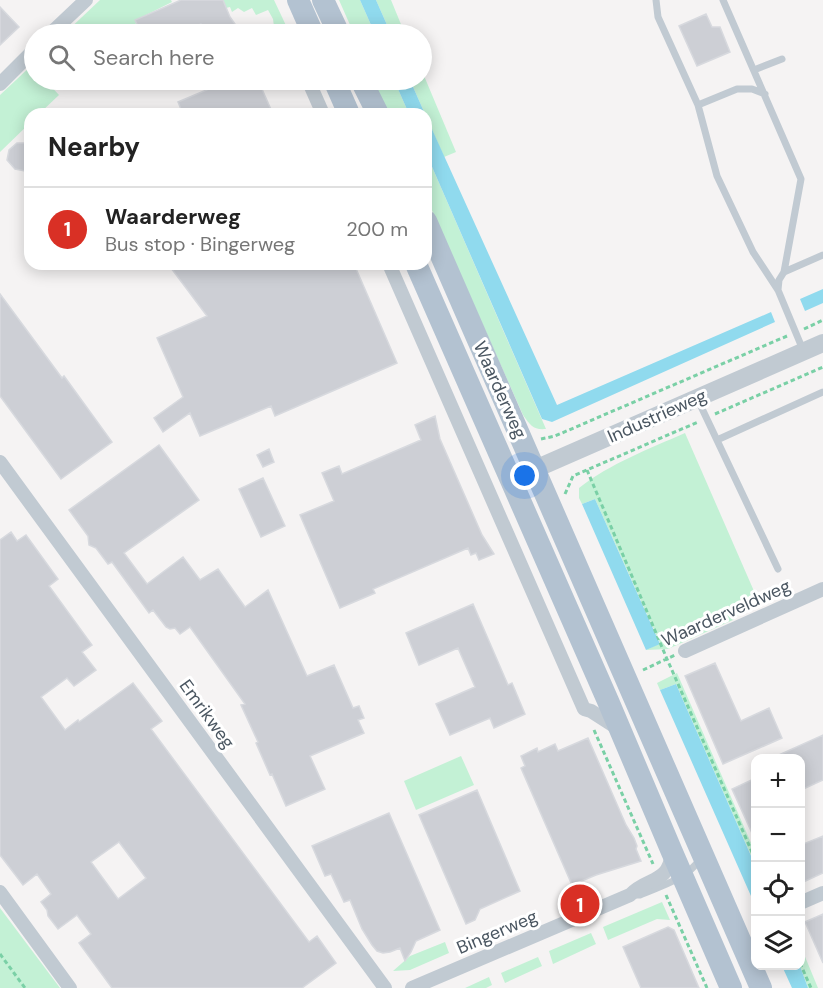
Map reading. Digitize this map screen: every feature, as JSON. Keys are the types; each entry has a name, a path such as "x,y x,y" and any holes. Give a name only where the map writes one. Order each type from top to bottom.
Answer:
{"main road":[{"path":"298,0 309,24"},
{"path":"323,0 334,24"},
{"path":"338,90 346,108"},
{"path":"366,90 375,108"},
{"name":"Waarderweg","path":"432,235 761,988"},
{"name":"Waarderweg","path":"419,270 731,988"}],"street":[{"path":"61,24 86,0"},
{"path":"0,84 24,60"},
{"path":"312,90 320,108"},
{"path":"392,270 584,709 620,730"},
{"name":"Industrieweg","path":"510,480 823,343"},
{"name":"Emrikweg","path":"0,462 385,988"},
{"name":"Waarderveldweg","path":"685,651 823,589"},
{"name":"Bingerweg","path":"412,988 630,895 636,888 665,873 671,862 672,852"},
{"path":"0,892 70,988"},
{"path":"805,901 823,893"}],"lane":[{"path":"657,0 658,17 698,105 717,176 753,252 778,290 803,351"},
{"path":"723,0 801,179 784,272 779,280 778,290"},
{"path":"754,70 782,59"},
{"path":"698,105 737,89 752,89 765,94"},
{"path":"784,272 823,255"},
{"path":"717,440 823,392"},
{"path":"696,398 777,569"},
{"name":"Bingerweg","path":"630,895 640,895 683,876 697,864 702,854"}],"path":[{"path":"523,444 555,436 823,320"},
{"path":"548,501 566,493 573,476 823,367"},
{"path":"587,470 751,850"},
{"name":"Waarderveldweg","path":"643,670 685,651"},
{"path":"0,954 25,988"},
{"path":"804,970 812,988"}],"green space":[{"path":"100,0 171,0 172,2 136,20 135,24 75,24"},
{"path":"223,0 274,0 285,24 274,24 268,10 256,15 252,8 244,12 238,8 232,12 230,7 226,8"},
{"path":"339,0 360,0 371,24 350,24"},
{"path":"376,0 391,0 401,24 387,24"},
{"path":"24,72 24,90 54,90 59,95 45,108 24,108 24,129 0,152 0,95"},
{"path":"378,90 398,90 406,108 386,108"},
{"path":"414,90 430,90 456,152 444,157 432,130 432,108 422,108"},
{"path":"432,167 546,429 533,426 523,415 432,210"},
{"path":"685,433 757,598 733,620 668,649 646,650 660,643 595,499 582,504 579,498 579,488 617,464"},
{"path":"677,673 751,843 751,856 676,684 660,690 657,683"},
{"path":"461,756 474,785 416,810 404,781"},
{"path":"662,902 670,920 657,919 608,940 603,927"},
{"path":"0,908 60,988 0,988"},
{"path":"591,933 596,944 553,964 549,951"},
{"path":"445,942 449,953 410,970 393,971 410,956"},
{"path":"538,957 542,966 505,983 501,973"},
{"path":"805,957 818,988 808,988 801,970 805,970"},
{"path":"489,977 492,985 486,988 465,988"}],"water":[{"path":"360,0 376,0 387,24 371,24"},
{"path":"398,90 414,90 422,108 406,108"},
{"path":"432,129 557,405 771,312 775,322 552,422 542,419 432,167"},
{"path":"823,289 823,303 805,311 800,299"},
{"path":"595,499 660,644 646,650 582,504"},
{"path":"676,684 751,856 751,896 660,690"},
{"path":"784,970 801,970 808,988 792,988"}],"building":[{"path":"181,0 223,0 235,24 137,24 135,20"},
{"path":"0,7 19,27 0,45"},
{"path":"706,14 712,27 720,27 730,52 697,66 679,26"},
{"path":"206,90 262,90 270,108 180,108 178,102"},
{"path":"17,143 24,143 24,171 15,169 7,160 9,150"},
{"path":"172,270 357,270 397,363 275,416 271,406 200,436 190,413 163,432 154,418 183,397 157,338 207,316"},
{"path":"0,294 112,442 61,479 0,396"},
{"path":"435,416 440,439 482,535 494,554 479,560 476,553 471,555 468,548 373,589 375,593 340,608 300,515 334,501 322,473 339,466 342,474 421,440 415,425"},
{"path":"159,445 199,500 124,553 147,584 183,557 200,580 218,569 245,607 268,590 307,676 334,665 353,708 359,706 364,718 358,720 364,733 310,756 325,789 286,806 256,743 258,742 241,705 245,704 190,627 180,634 175,628 166,627 153,610 149,613 112,562 108,564 96,548 89,545 88,536 69,510"},
{"path":"269,449 274,462 263,467 257,455"},
{"path":"263,478 285,526 261,537 239,489"},
{"path":"11,532 17,541 26,535 58,579 49,586 92,645 82,652 96,670 74,686 67,678 41,697 65,730 133,683 162,721 151,729 309,942 317,936 336,963 302,988 112,988 79,943 91,934 77,915 58,929 41,902 51,894 37,874 23,885 0,855 0,540","holes":["119,842 146,878 118,899 91,862"]},
{"path":"473,604 508,685 512,683 525,714 494,728 490,718 450,735 436,704 475,687 458,648 419,665 406,633"},
{"path":"715,663 741,721 769,708 782,738 723,764 685,676"},
{"path":"823,735 823,780 805,788 805,754 781,754"},
{"path":"588,738 626,825 634,838 641,861 572,885 521,768 525,766 521,756 537,748 538,752 555,744 558,751"},
{"path":"751,780 751,831 732,789"},
{"path":"477,790 520,891 480,909 475,920 466,924 419,815"},
{"path":"389,813 440,930 416,941 405,961 400,948 383,953 377,951 372,945 362,929 350,900 344,902 331,874 325,876 312,846"},
{"path":"823,836 823,873 805,881 805,862 805,843"},
{"path":"823,914 823,963 805,922"},
{"path":"668,927 674,930 699,988 641,988 623,947"}],"place":[{"name":"Waarderweg","path":"580,904"}]}
